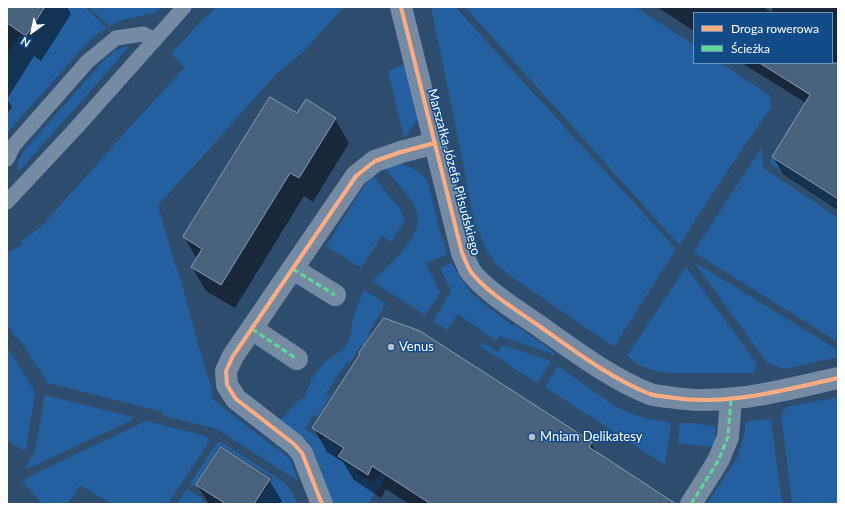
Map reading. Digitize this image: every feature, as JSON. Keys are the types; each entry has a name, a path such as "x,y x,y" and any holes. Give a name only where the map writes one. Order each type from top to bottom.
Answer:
{"street":[{"name":"Marszałka Józefa Piłsudskiego","path":"401,7 462,253 471,271 483,285 561,341 618,379 652,395 681,400 732,398 773,392 838,378"},
{"path":"322,504 302,453 294,444 236,399 227,385 226,371 233,356 356,176 375,161 435,143"},
{"path":"293,269 335,296"},
{"path":"252,330 297,359"},
{"path":"690,504 718,461 728,437 732,398"}],"lane":[{"path":"8,199 77,127 184,7"},
{"path":"7,159 14,145 88,61 116,38 143,34 155,40"}],"shaded area":[{"path":"47,7 85,7 107,28 96,35 78,53 7,133 7,55 20,34 27,37"},
{"path":"89,7 160,7 158,11 153,13 122,20 109,26"},
{"path":"217,7 351,7 342,9 304,51 276,74 158,206 212,389 211,397 290,459 298,481 217,429 163,416 163,412 48,383 18,337 16,338 7,324 7,253 23,244 21,241 41,227 185,67 171,54 200,22"},
{"path":"431,7 455,7 676,249 614,347 512,277 495,263 485,247 475,224"},
{"path":"465,7 635,7 693,44 693,64 722,64 769,95 772,106 687,233 682,241 683,243 678,244"},
{"path":"127,46 128,47 117,61 19,171 17,167 18,161 24,151 104,60 116,50"},
{"path":"404,64 418,119 404,137 388,71"},
{"path":"762,147 763,168 838,218 838,342 698,255 698,253 694,251"},
{"path":"773,158 838,201 838,209 771,164 770,159"},
{"path":"398,163 415,170 422,175 428,183 447,253 446,255 426,263 440,293 425,315 372,281 395,259 410,241 418,221 415,206 384,167"},
{"path":"373,176 400,209 405,220 391,242 382,236 361,268 326,246 364,186"},
{"path":"694,262 838,350 838,357 785,369 767,363"},
{"path":"451,263 468,289 477,298 513,326 514,324 555,353 554,355 499,336 496,341 458,314 447,330 433,321 451,291 440,268"},
{"path":"686,267 757,364 754,373 668,373 652,370 639,365 627,356"},
{"path":"364,290 386,304 368,333 370,334 363,346 361,345 350,363 347,362 326,393 330,396 317,417 313,415 305,429 321,440 324,437 340,448 335,456 356,469 355,472 373,483 380,473 386,476 368,504 333,504 309,442 280,421 293,406 305,396 312,379 325,362 343,349 347,344 351,334 353,317"},
{"path":"482,342 498,352 503,345 551,361 537,383 480,346"},
{"path":"7,347 35,392 26,449 24,451 7,440"},
{"path":"558,366 616,407 644,418 671,423 665,465 545,387"},
{"path":"45,395 133,417 132,420 27,469 25,468 35,451"},
{"path":"838,397 838,504 792,504 781,414 787,407"},
{"path":"771,419 782,504 707,504 738,456 745,425 749,421"},
{"path":"146,421 202,435 207,437 209,442 168,504 112,504 80,485 68,504 38,504 40,501 22,481 32,475"},
{"path":"680,423 693,423 715,427 715,442 713,447 678,443"},
{"path":"221,442 285,483 298,504 256,504 273,478 220,445 194,486 190,484 216,444"},
{"path":"187,489 203,499 202,501 207,504 177,504"}],"building":[{"path":"7,7 45,7 26,36 7,23"},
{"path":"838,63 838,199 772,157 810,95 762,64"},
{"path":"270,97 297,113 306,99 336,118 299,178 290,173 221,285 191,267 202,249 183,237"},
{"path":"384,318 420,331 592,442 589,447 676,504 431,504 372,466 368,475 338,456 344,448 312,428 360,354 359,353"},
{"path":"221,447 270,479 254,504 226,504 196,485"}],"marked path":[{"path":"293,269 335,295"},
{"path":"252,329 297,359"},
{"path":"691,504 718,461 728,437 731,399"}],"cycle path":[{"path":"401,7 462,253 471,272 485,287 504,302 594,364 622,381 652,395 689,400 732,399 775,392 838,378"},
{"path":"322,504 302,453 294,444 236,399 227,385 226,371 233,356 356,176 375,161 435,143"}],"place":[{"name":"Venus","path":"391,347"},
{"name":"Mniam Delikatesy","path":"532,437"}]}
